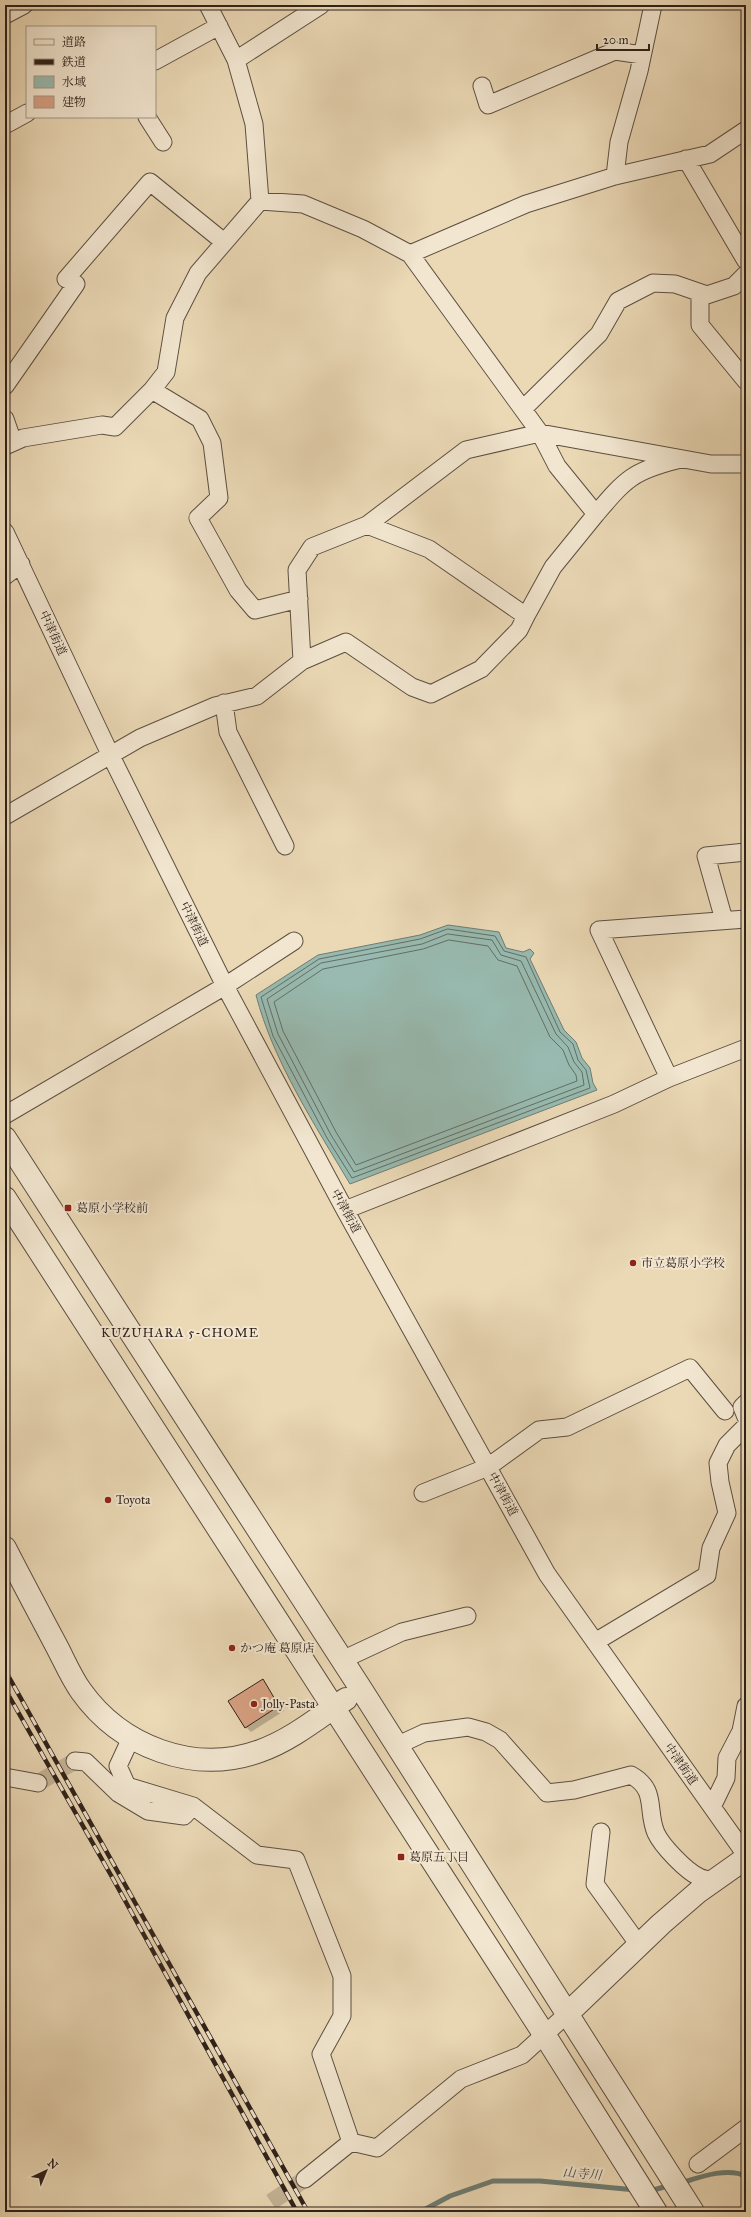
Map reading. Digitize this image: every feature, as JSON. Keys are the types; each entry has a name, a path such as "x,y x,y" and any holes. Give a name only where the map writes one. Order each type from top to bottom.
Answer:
{"street":[{"path":"5,15 24,5"},
{"path":"5,419 9,444 23,438 102,425 115,427 152,390 166,372 175,318 198,273 260,201 254,124 236,60 208,5"},
{"path":"236,60 321,5"},
{"path":"615,176 619,142 642,55 653,5"},
{"path":"156,61 219,26"},
{"path":"482,86 488,106 615,51 642,55"},
{"path":"5,125 26,114"},
{"path":"148,118 163,142"},
{"path":"410,254 526,204 615,176 710,154 746,130"},
{"path":"686,159 746,261"},
{"path":"5,386 76,284 66,279 150,182 224,242"},
{"path":"260,201 303,204 364,228 410,254 540,432 557,466 596,514"},
{"path":"523,409 599,334 618,301 653,283 675,284 707,295 734,286 746,274"},
{"path":"700,293 700,325 746,382"},
{"path":"152,390 200,419 212,443 219,498 198,518 238,590 255,610 299,599"},
{"path":"302,660 297,570 312,547 367,525 466,450 540,432 711,464 746,464"},
{"path":"5,816 140,738 224,703 257,696 302,660 346,642 412,687 432,694 481,669 519,630 553,567 618,489 633,475 653,466 683,459"},
{"path":"367,525 429,549 526,616"},
{"name":"中津街道","path":"5,532 110,754 225,986 345,1210 547,1574 746,1855"},
{"path":"5,576 21,564"},
{"path":"224,703 228,732 285,846"},
{"path":"724,920 706,856 746,852"},
{"path":"670,1078 599,930 746,918"},
{"path":"5,1115 225,986 294,941"},
{"path":"345,1210 614,1104 670,1078 746,1048"},
{"path":"5,1138 361,1689 566,2015 682,2195"},
{"path":"5,1198 334,1707 647,2196"},
{"path":"423,1493 488,1467 539,1430 567,1427 690,1368 726,1411"},
{"path":"746,1403 742,1407 746,1417"},
{"path":"595,1642 707,1575 711,1548 727,1513 720,1482 718,1463 726,1445 746,1426"},
{"path":"5,1548 80,1690 97,1710 131,1738 160,1751 192,1760 226,1759 260,1751 300,1731 361,1689"},
{"path":"342,1660 402,1632 467,1616"},
{"path":"712,1807 726,1778 727,1758 741,1731 746,1706"},
{"path":"396,1746 424,1733 468,1728 486,1732 500,1740 547,1793 574,1790 630,1775 643,1782 649,1795 656,1834 674,1857 698,1877 714,1882"},
{"path":"131,1738 118,1766 127,1786 193,1806 257,1855 296,1860 342,1976 342,2016 321,2054 351,2142"},
{"path":"75,1761 86,1762 118,1793 148,1811 184,1816 193,1806"},
{"path":"5,1778 38,1783"},
{"path":"601,1832 595,1884 639,1945"},
{"path":"351,2142 377,2148 461,2079 522,2055 661,1924 746,1858"},
{"path":"698,2164 746,2128"},
{"path":"305,2179 351,2142"}],"water":[{"path":"448,925 499,932 506,948 523,952 530,949 534,953 530,959 564,1030 576,1042 582,1058 590,1068 593,1083 597,1090 350,1184 309,1116 284,1068 263,1020 256,995 318,955 420,935"}],"building":[{"name":"Jolly-Pasta","path":"263,1679 279,1706 245,1728 228,1701"}],"waterway":[{"name":"山寺川","path":"681,2183 705,2176 730,2172 739,2173 746,2176"},
{"name":"山寺川","path":"420,2212 450,2196 493,2181 540,2181 636,2190"},
{"name":"山寺川","path":"650,2191 671,2185"}],"tunnel":[{"path":"38,1783 75,1761"},
{"path":"271,2202 305,2179"}],"railway":[{"path":"5,1670 308,2212"},
{"path":"5,1689 112,1877 297,2212"}],"place":[{"name":"葛原小学校前","path":"68,1208"},
{"name":"市立葛原小学校","path":"633,1263"},
{"name":"Toyota","path":"108,1500"},
{"name":"かつ庵 葛原店","path":"232,1648"},
{"name":"Jolly-Pasta","path":"254,1704"},
{"name":"葛原五丁目","path":"401,1857"}],"district":[{"name":"KUZUHARA 5-CHOME","path":"180,1333"}]}
